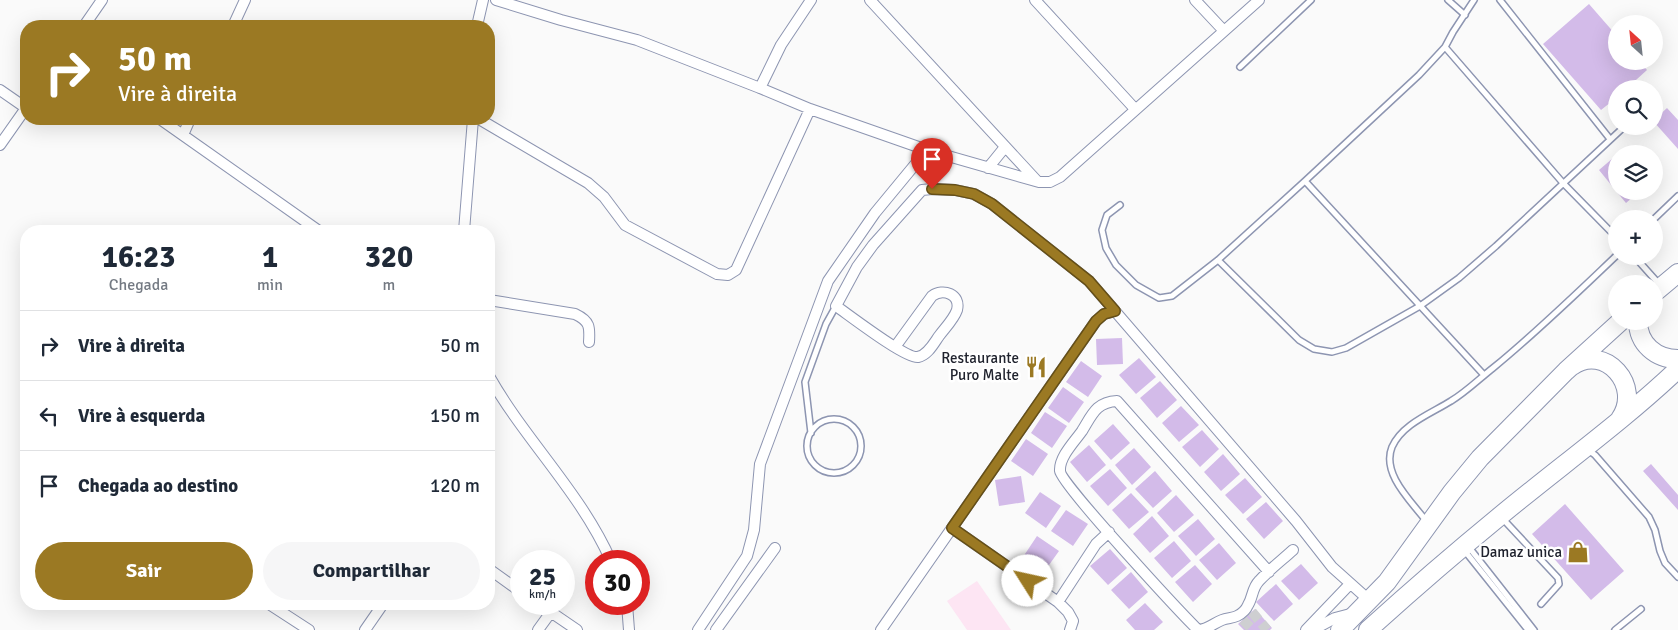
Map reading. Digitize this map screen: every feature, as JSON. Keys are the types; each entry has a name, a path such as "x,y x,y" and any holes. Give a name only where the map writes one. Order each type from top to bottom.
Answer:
{"highway":[{"path":"1663,286 1678,273"},
{"path":"1340,630 1387,582 1480,458 1566,371 1610,330"},
{"path":"1368,630 1414,588 1615,424 1678,368 1648,348 1641,338 1640,330"},
{"path":"1566,371 1575,364 1592,360 1604,362 1618,372 1626,387 1628,399 1622,415 1615,424"}],"street":[{"path":"88,20 102,0"},
{"path":"236,20 245,0"},
{"path":"479,20 484,0"},
{"path":"496,0 561,20 637,40 810,109 927,150 1038,182 1050,182 1060,177 1135,108 1259,0"},
{"path":"760,88 781,46 811,0"},
{"path":"870,0 1038,182"},
{"path":"1035,0 1135,108"},
{"path":"1196,0 1224,31"},
{"path":"0,90 20,104"},
{"path":"489,125 588,183 604,197 625,225 717,274 728,275 736,270 810,109"},
{"path":"0,145 20,117"},
{"path":"168,125 310,225"},
{"path":"182,135 187,125"},
{"path":"464,225 473,125"},
{"path":"988,168 1005,147"},
{"path":"698,630 747,556 754,530 760,464 828,281 875,213 927,150"},
{"path":"895,347 932,296 946,292 957,302 956,312 924,355 914,357 895,347 836,306 857,267 873,245 922,190 955,190 974,194 992,204 1089,281 1296,521 1326,560 1350,584 1364,607 1336,618 1314,630"},
{"path":"495,301 575,314 584,318 587,322 590,332 589,342"},
{"path":"881,630 1096,321 1104,314 1115,311"},
{"path":"495,387 504,404 538,447 586,514 605,550"},
{"path":"1269,572 1117,401 1106,401 1096,409 1066,455 1061,464 1060,472 1064,480 1109,532 1198,630 1204,630 1220,621 1241,617 1249,610 1254,589 1293,550"},
{"path":"952,528 1058,602 1068,612 1073,621 1070,630"},
{"path":"1058,602 1096,544 1109,532"},
{"path":"716,630 775,548"},
{"path":"495,573 510,584"},
{"path":"1306,630 1350,584"},
{"path":"278,610 309,630"},
{"path":"365,630 379,610"},
{"path":"538,630 549,615"},
{"path":"555,615 577,630"},
{"path":"628,615 629,630"}],"lane":[{"path":"1240,67 1310,0"},
{"path":"1448,0 1465,15"},
{"path":"1120,205 1107,215 1102,230 1106,248 1116,265 1136,285 1159,298 1172,296 1218,260 1419,75 1445,47 1474,0"},
{"path":"1500,0 1610,139"},
{"path":"1445,47 1563,183 1608,229"},
{"path":"1218,260 1299,340 1314,349 1332,352 1346,348 1420,306 1466,272 1615,135"},
{"path":"1305,181 1484,375"},
{"path":"1663,210 1678,196"},
{"path":"1429,524 1394,477 1389,461 1392,446 1404,431 1419,419 1453,400 1553,317 1608,264"},
{"path":"811,433 825,421 834,419 852,425 861,441 858,459 846,471 837,473 821,470 814,465 807,449 811,433 805,382 826,324 836,306"},
{"path":"1585,448 1595,455 1649,517 1665,563 1678,578"},
{"path":"1500,516 1558,578 1558,584 1541,604"},
{"path":"1464,547 1528,630"},
{"path":"1464,547 1534,630"},
{"path":"1615,630 1641,609"}],"shaded area":[{"path":"977,581 1011,630 967,630 947,601"}],"building":[{"path":"1589,4 1608,26 1608,70 1647,70 1636,80 1608,80 1608,104 1601,110 1543,44"},
{"path":"1667,108 1678,120 1678,149 1663,132 1663,112"},
{"path":"1608,162 1608,181 1599,170"},
{"path":"1122,338 1123,364 1097,365 1096,339"},
{"path":"1139,358 1156,377 1136,394 1119,375"},
{"path":"1081,361 1102,376 1088,397 1066,382"},
{"path":"1160,381 1177,400 1157,418 1140,398"},
{"path":"1063,387 1084,402 1069,423 1048,408"},
{"path":"1181,406 1199,425 1179,442 1162,423"},
{"path":"1045,412 1067,426 1052,448 1031,433"},
{"path":"1113,424 1130,443 1111,460 1094,441"},
{"path":"1202,430 1219,449 1200,467 1182,447"},
{"path":"1026,439 1048,454 1033,476 1011,461"},
{"path":"1089,445 1106,465 1087,482 1070,462"},
{"path":"1134,448 1151,467 1132,485 1115,465"},
{"path":"1223,454 1240,474 1221,491 1204,472"},
{"path":"1651,464 1678,495 1678,510 1643,471"},
{"path":"1110,469 1127,488 1108,506 1090,486"},
{"path":"1155,471 1172,491 1153,508 1135,489"},
{"path":"1021,476 1025,502 999,506 995,480"},
{"path":"1245,478 1262,497 1243,514 1225,495"},
{"path":"1040,492 1061,506 1046,528 1025,513"},
{"path":"1131,493 1149,512 1129,529 1112,510"},
{"path":"1176,495 1194,515 1174,532 1157,513"},
{"path":"1266,502 1283,521 1264,539 1246,519"},
{"name":"Damaz unica","path":"1565,504 1624,571 1591,600 1532,534"},
{"path":"1066,510 1088,524 1073,546 1051,531"},
{"path":"1152,516 1169,536 1150,553 1133,534"},
{"path":"1198,519 1215,539 1196,556 1178,536"},
{"path":"1037,536 1059,551 1044,572 1023,557"},
{"path":"1174,541 1191,561 1172,578 1154,558"},
{"path":"1219,543 1236,563 1217,580 1199,560"},
{"path":"1110,549 1127,568 1108,585 1090,566"},
{"path":"1301,564 1318,583 1299,600 1281,581"},
{"path":"1195,565 1212,584 1193,602 1175,582"},
{"path":"1131,572 1148,592 1129,609 1111,590"},
{"path":"1276,584 1293,604 1274,621 1256,602"},
{"path":"1145,603 1163,622 1154,630 1135,630 1126,620"},
{"path":"1255,609 1272,628 1270,630 1244,630 1238,624"}],"tunnel":[{"path":"1252,612 1267,630"},
{"path":"1243,620 1253,630"}],"place":[{"name":"Restaurante Puro Malte","path":"1036,367"},
{"name":"Damaz unica","path":"1578,552"}],"route":[{"path":"932,189 955,190 974,194 992,204 1089,281 1115,311 1104,314 1096,321 952,528 1028,581"}]}
